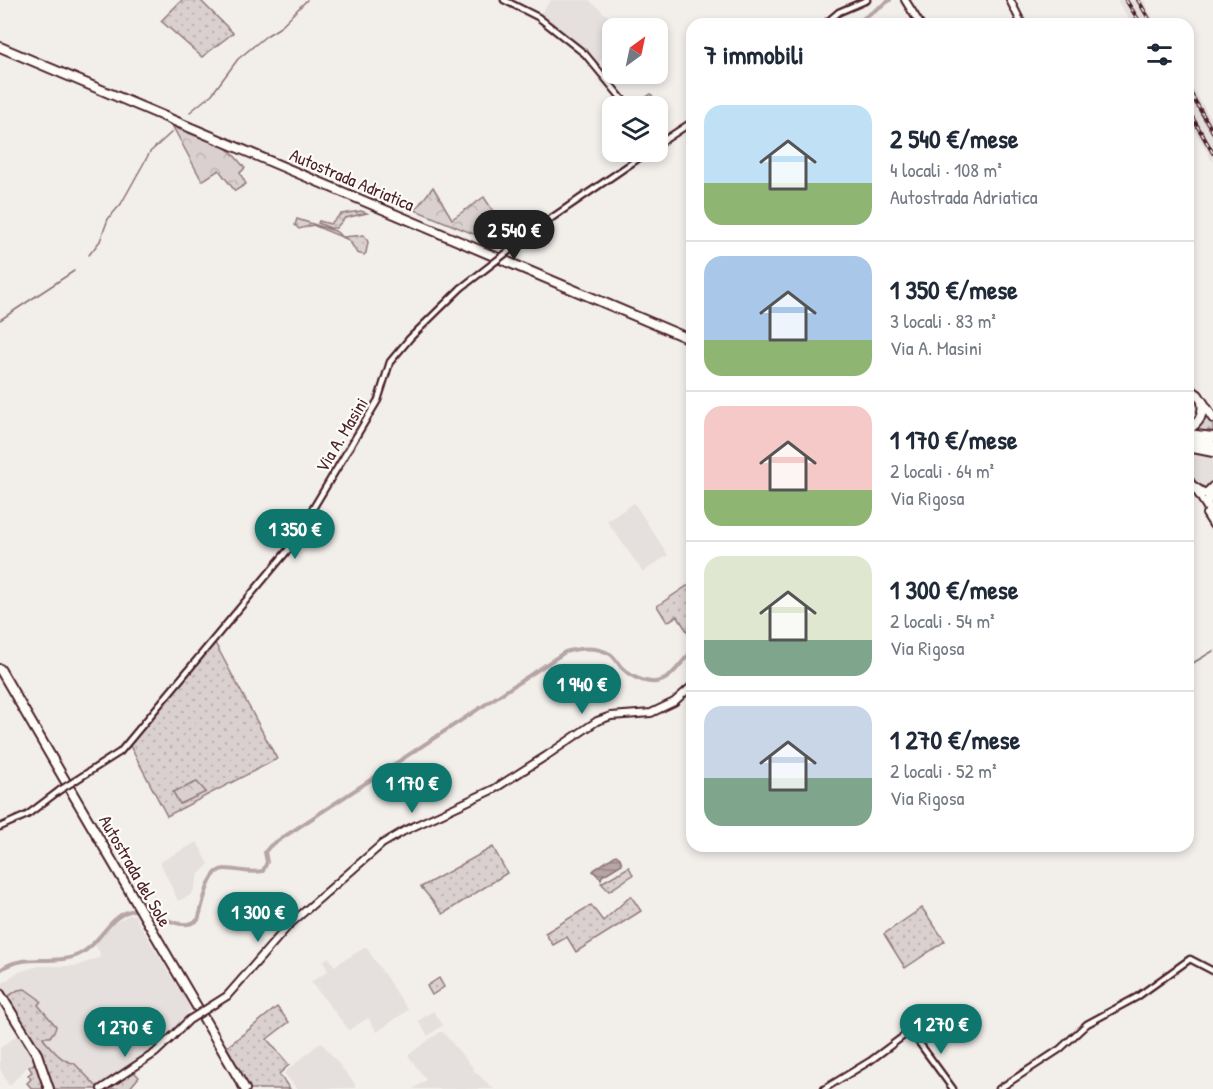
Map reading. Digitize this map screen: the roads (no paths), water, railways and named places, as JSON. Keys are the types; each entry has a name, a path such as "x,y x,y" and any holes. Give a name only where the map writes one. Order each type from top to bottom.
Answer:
{"highway":[{"name":"Autostrada Adriatica","path":"0,45 686,332"},
{"name":"Autostrada Adriatica","path":"0,45 686,337"},
{"path":"1194,393 1213,418"},
{"path":"1194,425 1202,415 1203,406 1200,398"},
{"path":"1194,442 1213,444"},
{"path":"1194,442 1213,444"},
{"path":"1194,488 1203,494 1209,492 1213,487"},
{"path":"1212,515 1207,500 1213,487"},
{"name":"Autostrada del Sole","path":"0,669 243,1089"},
{"name":"Autostrada del Sole","path":"0,677 132,898"},
{"path":"0,995 37,1057 47,1089"}],"main road":[{"path":"905,0 916,18"},
{"path":"1010,0 1019,18"},
{"path":"1194,490 1212,515"},
{"path":"1194,491 1213,525"},
{"path":"101,1089 155,1053 189,1020 226,996 289,925 388,840 494,789 592,723 611,716 651,713 674,702 686,692"}],"street":[{"path":"504,0 538,17 585,54 620,96"},
{"path":"832,18 839,12 867,0"},
{"path":"668,137 686,126"},
{"name":"Via A. Masini","path":"0,826 27,815 60,789 120,752 288,550 378,400 390,362 410,338 461,288 553,217 633,162"},
{"path":"999,1089 1060,1049 1087,1024 1137,997 1190,959 1213,971"},
{"path":"824,1089 870,1061 909,1032 953,1089"}],"waterway":[{"path":"190,112 212,94 238,59 279,28 307,0"},
{"path":"864,18 890,0"},
{"path":"89,255 100,241 108,219 121,204 150,152 172,132"},
{"path":"0,320 74,271"},
{"path":"0,970 19,962 70,958 80,954 94,943 113,922 128,912 145,911 183,924 190,924 198,920 210,881 219,870 263,871 267,862 265,852 270,846 565,652 588,648 605,651 612,655 631,675 648,682 660,681 669,676 686,658"},
{"path":"1194,662 1213,651"}],"railway":[{"path":"1126,0 1137,18"},
{"path":"1138,0 1148,18"},
{"path":"1194,99 1213,132"},
{"path":"1194,120 1213,153"}]}
